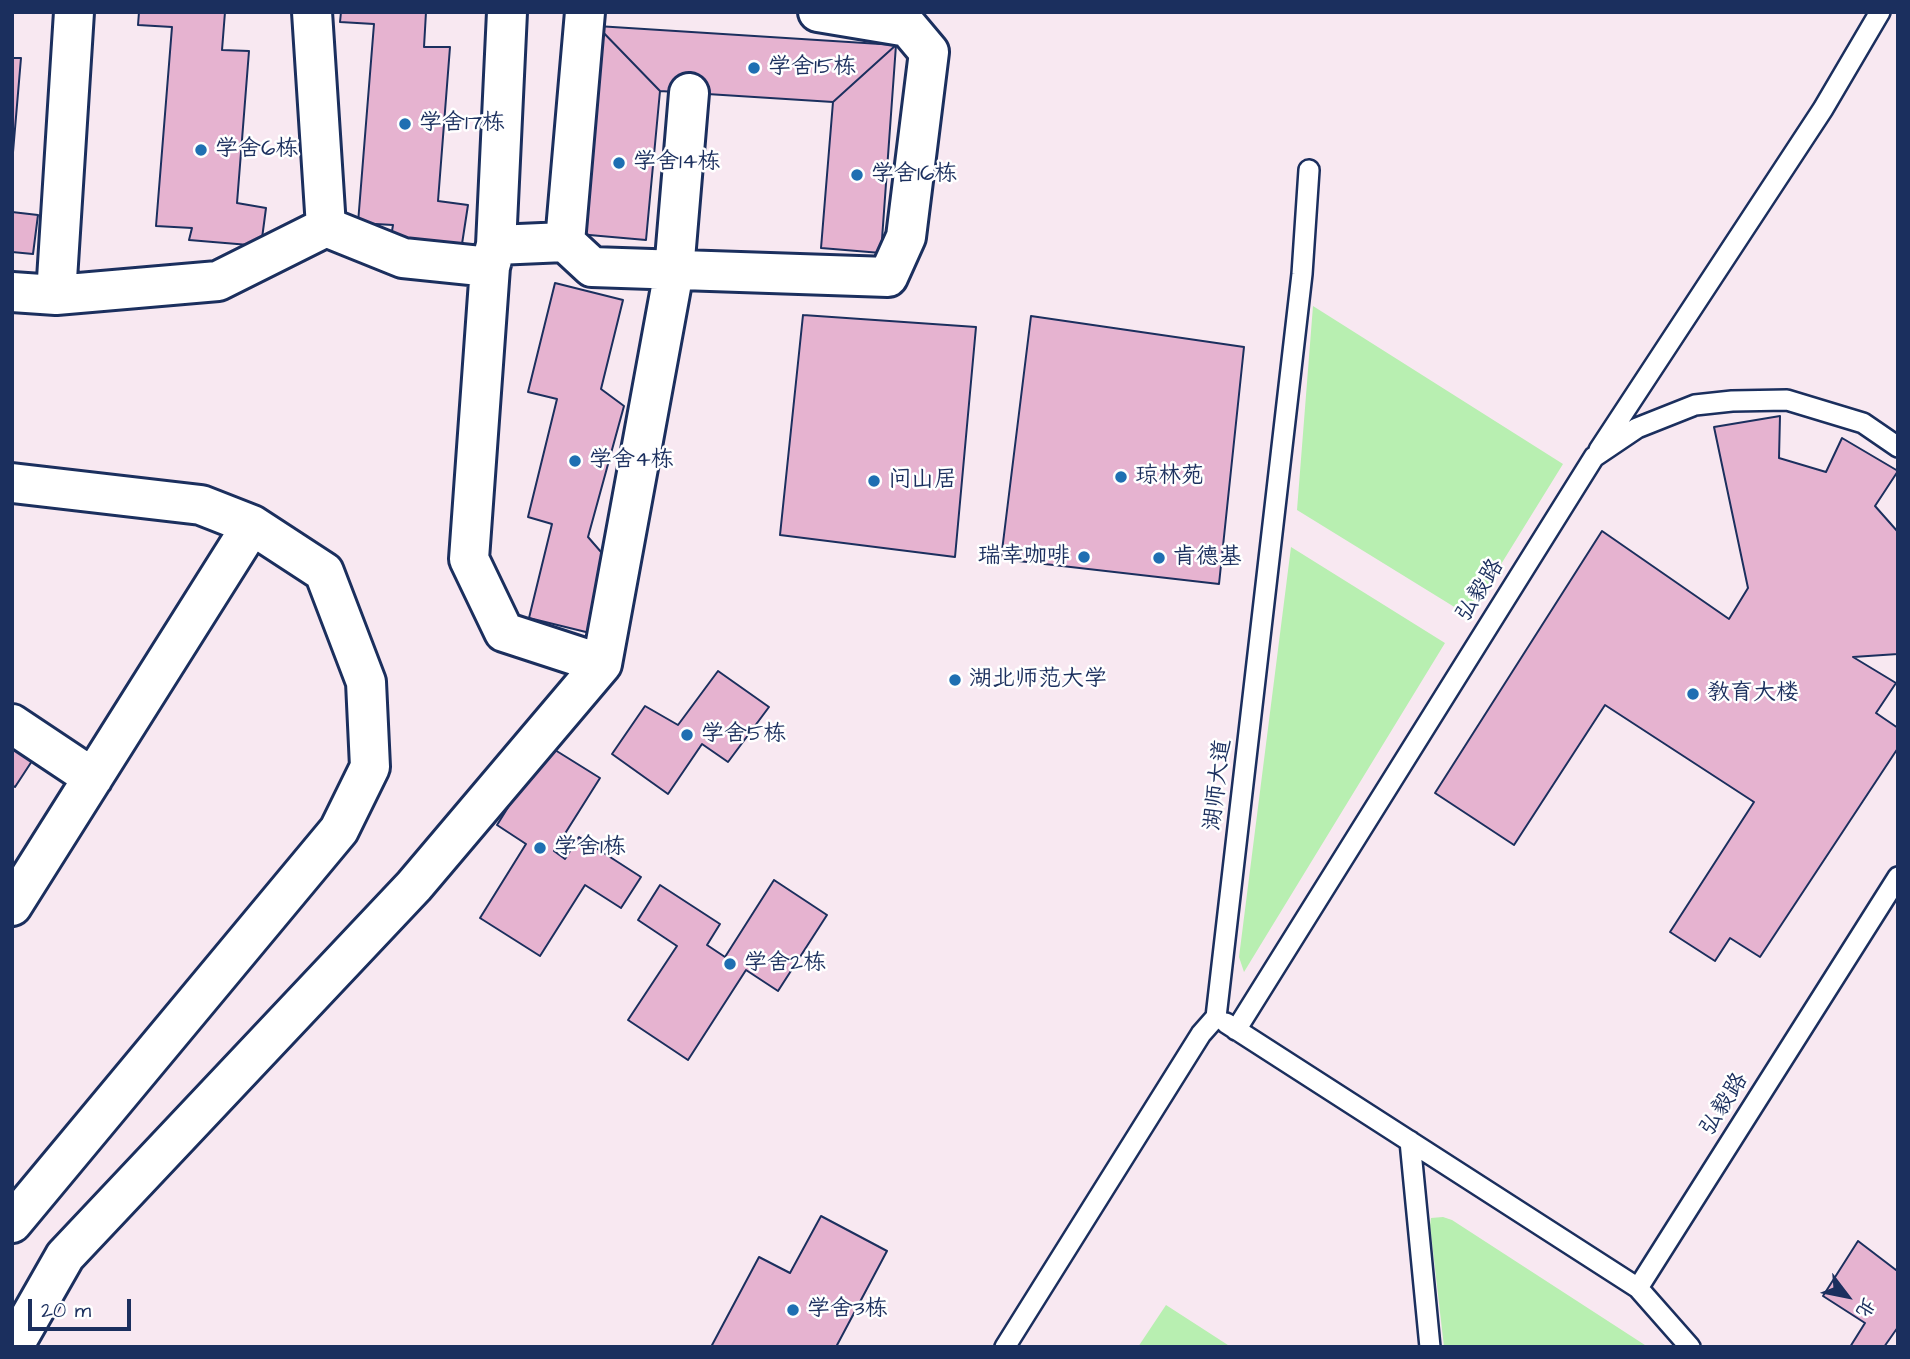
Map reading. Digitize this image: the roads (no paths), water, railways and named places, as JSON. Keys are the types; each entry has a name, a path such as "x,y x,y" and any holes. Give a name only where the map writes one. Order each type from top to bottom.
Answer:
{"street":[{"path":"56,295 74,12"},
{"path":"312,12 326,227"},
{"path":"507,12 493,256 469,559 504,632 602,664"},
{"path":"565,242 586,12"},
{"path":"565,242 592,267 888,277 906,237 929,52 908,27 818,12"},
{"path":"13,1347 65,1256 414,886 602,664 674,271 689,93"},
{"path":"12,292 56,295 218,281 326,227 403,258 493,256 565,242"},
{"path":"12,483 201,505 253,526 324,572 366,682 370,766 339,830 12,1223"},
{"path":"12,906 253,526"},
{"path":"12,724 93,778"}],"lane":[{"path":"1594,457 1823,109 1880,12"},
{"name":"湖师大道","path":"1216,1017 1302,274 1310,170"},
{"name":"弘毅路","path":"1236,1030 1594,457 1649,423 1695,405 1732,401 1787,400 1863,423 1898,447"},
{"name":"弘毅路","path":"1638,1288 1898,877"},
{"path":"1005,1347 1201,1034 1216,1017 1638,1288 1690,1347"},
{"path":"1410,1142 1430,1347"}],"place":[{"name":"学舍15栋","path":"754,68"},
{"name":"学舍17栋","path":"405,124"},
{"name":"学舍6栋","path":"201,150"},
{"name":"学舍14栋","path":"619,163"},
{"name":"学舍16栋","path":"857,175"},
{"name":"学舍4栋","path":"575,461"},
{"name":"琼林苑","path":"1121,477"},
{"name":"问山居","path":"874,481"},
{"name":"瑞幸咖啡","path":"1084,557"},
{"name":"肯德基","path":"1159,558"},
{"name":"湖北师范大学","path":"955,680"},
{"name":"教育大楼","path":"1693,694"},
{"name":"学舍5栋","path":"687,735"},
{"name":"学舍1栋","path":"540,848"},
{"name":"学舍2栋","path":"730,964"},
{"name":"学舍3栋","path":"793,1310"}]}
